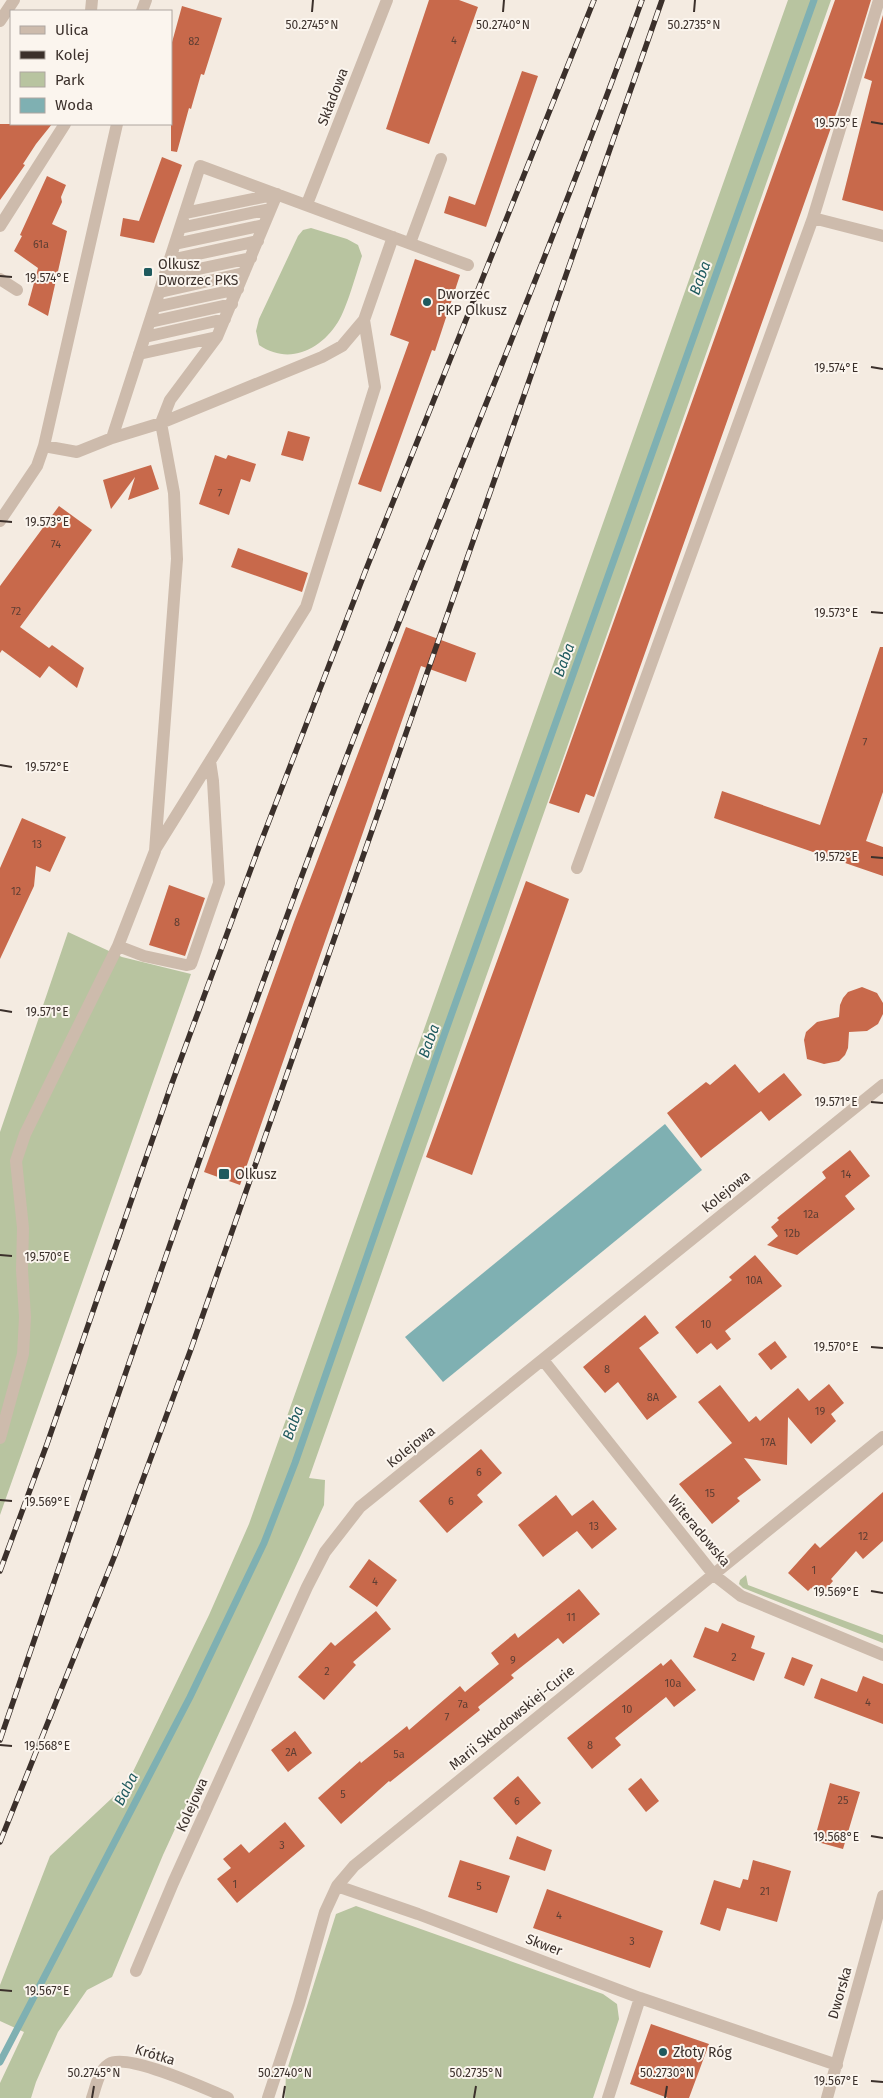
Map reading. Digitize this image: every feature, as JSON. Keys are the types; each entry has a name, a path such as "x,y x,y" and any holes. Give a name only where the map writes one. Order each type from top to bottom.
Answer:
{"street":[{"path":"0,21 14,0"},
{"name":"Składowa","path":"307,204 387,0"},
{"path":"577,868 812,218 879,0"},
{"path":"0,226 64,125"},
{"path":"0,521 36,466 44,446 117,125"},
{"path":"410,243 440,159"},
{"path":"112,438 200,166 468,265"},
{"path":"155,851 177,559 174,493 162,422 170,400 217,337 277,194"},
{"path":"185,212 277,194"},
{"path":"180,228 270,209"},
{"path":"812,218 883,236"},
{"path":"175,244 264,225"},
{"path":"44,446 77,452 112,438 162,422 322,357 342,346 364,320 393,237"},
{"path":"170,260 258,241"},
{"path":"165,276 251,258"},
{"path":"160,292 244,273"},
{"path":"0,279 17,290"},
{"path":"155,306 238,289"},
{"path":"150,322 232,304"},
{"path":"145,337 225,319"},
{"path":"0,1438 23,1354 26,1316 22,1270 23,1228 16,1161 25,1134 118,946 155,851 306,607 374,387 364,320"},
{"path":"139,354 217,337"},
{"path":"118,946 144,956 186,965 191,964 218,883 213,780 210,761"},
{"name":"Kolejowa","path":"136,1971 177,1874 325,1552 360,1507 883,1085"},
{"name":"Witeradowska","path":"543,1360 714,1575 741,1596 883,1655"},
{"name":"Marii Skłodowskiej-Curie","path":"268,2098 299,2004 326,1912 337,1886 354,1866 883,1437"},
{"name":"Skwer","path":"337,1886 418,1914 640,1998 836,2065"},
{"name":"Dworska","path":"826,2098 883,1896"},
{"path":"608,2098 640,1998"},
{"name":"Krótka","path":"92,2098 104,2069 116,2061 136,2063 228,2098"}],"green space":[{"path":"788,0 831,0 309,1478 325,1480 324,1505 163,1855 112,1977 87,1990 58,2032 31,2098 0,2098 0,2083 24,2032 0,2021 0,1985 50,1856 127,1784 209,1615 249,1524"},
{"path":"311,228 347,239 358,245 362,256 345,308 331,332 313,347 303,352 292,354 270,351 259,345 256,331 259,319 298,236 303,230"},
{"path":"68,932 122,957 191,974 0,1515 0,1132"},
{"path":"746,1575 748,1585 883,1635 883,1643 743,1588 739,1584 740,1580"},
{"path":"356,1906 603,1994 617,2004 619,2019 593,2098 285,2098 286,2073 336,1914"}],"water":[{"path":"665,1124 702,1170 443,1382 405,1337"}],"building":[{"path":"429,0 459,0 478,7 429,144 386,129"},
{"path":"835,0 871,0 839,105 594,797 586,794 579,813 549,803"},
{"path":"182,6 222,18 204,75 201,74 191,109 189,108 177,152 171,151 172,42"},
{"path":"883,15 883,211 842,200 872,81 864,78"},
{"path":"522,71 538,76 486,227 444,213 449,196 475,205"},
{"path":"0,124 51,125 36,144 23,164 25,165 0,200"},
{"path":"162,157 182,165 154,243 120,236 123,218 139,221"},
{"path":"47,176 66,185 61,197 62,202 52,224 67,231 48,316 28,305 38,268 14,251"},
{"path":"415,259 460,275 435,351 432,350 381,492 358,484 409,342 390,335"},
{"path":"288,431 310,437 303,461 281,455"},
{"path":"215,455 226,459 228,455 256,464 250,482 241,479 229,515 199,504"},
{"path":"151,465 159,489 128,500 135,477 111,509 103,480"},
{"path":"59,506 92,530 20,627 49,648 52,645 84,668 77,688 49,666 40,678 2,650 0,653 0,586"},
{"path":"238,548 308,573 302,592 231,567"},
{"path":"406,627 476,653 466,682 421,666 240,1185 204,1172 294,922"},
{"path":"880,647 883,647 883,792 866,841 883,847 883,876 714,818 722,791 820,825"},
{"path":"22,818 66,837 50,872 36,866 34,886 0,959 0,868"},
{"path":"526,881 569,899 472,1175 426,1157"},
{"path":"169,885 205,898 185,956 149,945"},
{"path":"862,987 877,993 883,1003 883,1014 878,1024 867,1031 849,1032 848,1048 845,1055 839,1061 824,1064 807,1059 804,1040 806,1032 817,1022 839,1017 843,998 848,992"},
{"path":"735,1064 759,1093 784,1073 802,1095 769,1121 761,1111 701,1158 667,1113 706,1082 710,1085"},
{"path":"850,1150 870,1176 845,1196 855,1209 797,1255 767,1245 778,1236 771,1227 779,1220 777,1218 826,1178 822,1172"},
{"path":"755,1255 782,1286 725,1331 731,1339 717,1350 711,1343 697,1354 675,1327 732,1280 729,1277"},
{"path":"645,1315 659,1333 639,1348 677,1397 647,1420 618,1382 605,1393 583,1367"},
{"path":"775,1341 787,1357 771,1370 758,1354"},
{"path":"829,1384 844,1403 831,1414 836,1421 811,1444 788,1417 787,1465 744,1458 761,1480 737,1498 740,1501 712,1524 679,1484 732,1443 698,1402 720,1385 749,1422 756,1416 760,1421 798,1388 809,1401"},
{"path":"481,1449 502,1473 477,1495 483,1502 447,1533 419,1501"},
{"path":"883,1492 883,1541 863,1559 856,1551 831,1579 833,1581 820,1596 811,1588 808,1591 788,1573 815,1543 820,1548"},
{"path":"556,1495 572,1516 593,1500 617,1529 592,1549 577,1531 543,1557 518,1525"},
{"path":"369,1559 397,1580 377,1607 349,1587"},
{"path":"579,1589 600,1614 563,1644 558,1638 511,1675 514,1678 478,1707 480,1710 389,1781 341,1824 318,1798 360,1761 361,1763 407,1726 409,1730 460,1686 465,1692 499,1664 491,1653 515,1633 518,1638"},
{"path":"376,1611 391,1629 353,1662 356,1665 324,1700 298,1677 331,1642 335,1646"},
{"path":"722,1623 755,1636 751,1648 765,1653 754,1681 693,1657 705,1627 718,1632"},
{"path":"792,1657 813,1665 804,1686 784,1678"},
{"path":"671,1659 696,1690 674,1707 666,1697 615,1738 621,1745 592,1769 567,1738 661,1663 663,1666"},
{"path":"863,1676 883,1684 883,1724 814,1698 821,1678 857,1692"},
{"path":"295,1731 312,1753 288,1772 271,1750"},
{"path":"518,1776 541,1803 516,1825 493,1798"},
{"path":"641,1778 659,1801 646,1812 628,1789"},
{"path":"830,1783 860,1792 843,1849 814,1841"},
{"path":"285,1822 305,1846 237,1903 217,1879 231,1868 223,1859 241,1844 249,1853"},
{"path":"517,1836 552,1850 545,1871 509,1859"},
{"path":"460,1860 510,1876 497,1913 448,1897"},
{"path":"753,1860 791,1871 777,1922 727,1908 720,1931 700,1924 714,1880 740,1888 743,1879 748,1880"},
{"path":"547,1889 663,1931 650,1968 533,1928"},
{"path":"651,2024 709,2044 689,2098 668,2098 630,2084"}],"waterway":[{"name":"Baba","path":"0,2062 190,1697 264,1543 295,1463 443,1038 814,0"}],"railway":[{"path":"0,1571 47,1444 172,1083 259,847 365,572 594,0"},
{"path":"0,1740 249,1020 337,782 530,294 642,0"},
{"path":"0,1842 115,1555 191,1349 662,0"}],"place":[{"name":"Olkusz Dworzec PKS","path":"148,272"},
{"name":"Dworzec PKP Olkusz","path":"427,302"},
{"name":"Olkusz","path":"224,1174"},
{"name":"Złoty Róg","path":"663,2052"}]}
